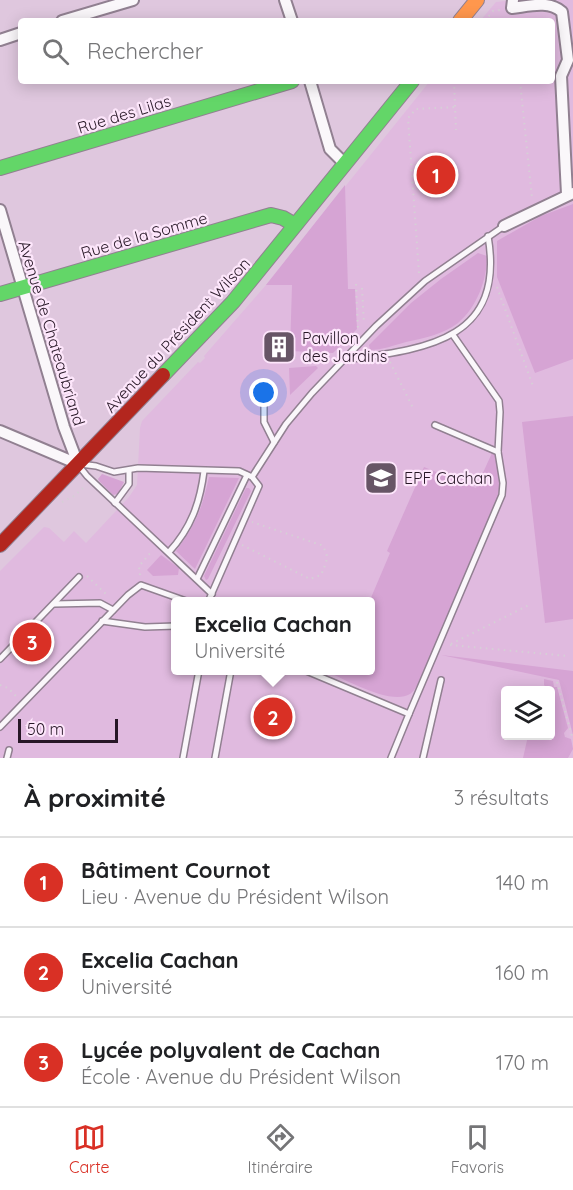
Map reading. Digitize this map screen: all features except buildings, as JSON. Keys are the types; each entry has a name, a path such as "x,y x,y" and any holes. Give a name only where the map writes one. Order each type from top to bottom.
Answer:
{"street":[{"path":"72,18 133,0"},
{"path":"285,0 291,18"},
{"path":"462,18 477,0"},
{"path":"504,226 570,193 561,76 568,60 562,12 556,6 549,4 512,3"},
{"path":"0,40 18,34"},
{"name":"Rue des Lilas","path":"0,168 282,84"},
{"path":"311,84 330,149 345,164"},
{"name":"Avenue du Président Wilson","path":"0,545 233,302 410,84"},
{"name":"Avenue de Chateaubriand","path":"0,210 64,427 78,464"},
{"name":"Rue de la Somme","path":"0,294 271,215 283,218 295,225"},
{"path":"0,431 78,464"}],"lane":[{"path":"197,579 249,476 286,424 312,393 376,326 425,281 504,226"},
{"path":"345,360 433,344 453,334 468,322 480,306 491,271 488,236"},
{"path":"391,758 502,495 503,483 498,452 499,401 453,334"},
{"path":"264,385 264,422 274,442"},
{"path":"435,425 498,452"},
{"path":"78,464 96,466 114,472 138,468 239,471 249,476 259,486 210,597"},
{"path":"78,464 87,476 212,594"},
{"path":"115,503 129,484 129,470"},
{"path":"169,552 194,516 202,490 204,471"},
{"path":"0,659 79,576"},
{"path":"0,727 113,609 141,585 175,597"},
{"path":"53,604 100,603 113,609"},
{"path":"102,621 145,627 171,626"},
{"path":"183,758 198,675"},
{"path":"215,758 230,675"},
{"path":"316,675 409,714"},
{"path":"423,758 441,680"},
{"path":"7,758 9,750"}],"path":[{"path":"487,18 493,11 512,3"},
{"path":"454,84 456,130"},
{"path":"520,84 533,210"},
{"path":"425,281 420,273 408,118 416,109 456,106"},
{"path":"491,271 533,386"},
{"path":"356,284 358,331"},
{"path":"362,288 364,326"},
{"path":"387,354 412,408"},
{"path":"294,358 320,358 328,363"},
{"path":"234,541 310,579 321,575 328,557 321,545 244,519"},
{"path":"141,585 139,566 153,552 145,544"},
{"path":"79,576 83,572 107,595"},
{"path":"529,605 450,645 568,656"},
{"path":"557,682 573,741"},
{"path":"0,685 14,694"}],"shaded area":[{"path":"573,0 573,758 0,758 0,571 44,527 49,528 64,542 74,531 86,543 129,497 137,485 142,421 198,362 200,363 205,358 204,356 266,285 428,84 555,84 555,18 483,18 496,2"},
{"path":"345,185 348,289 355,289 357,329 333,353 290,351 292,285 266,285"},
{"path":"573,204 573,359 535,373 497,277 497,241 541,216"},
{"path":"478,253 487,256 487,265 480,292 465,317 434,335 370,350 369,345 411,303"},
{"path":"316,366 318,368 290,395 289,368"},
{"path":"573,416 573,619 545,623 522,422"},
{"path":"492,453 495,453 499,471 497,500 423,675 414,690 402,697 392,697 368,690 334,675 375,675 375,597 371,597 390,553 387,551 424,467 476,488"},
{"path":"102,474 124,482 118,494 113,495 99,481"},
{"path":"209,477 239,478 195,569 176,551 189,533 197,516"},
{"path":"246,488 251,491 206,580 204,576"},
{"path":"161,555 179,568 178,575 153,576 147,570"},
{"path":"441,655 573,671 573,735 559,680"},
{"path":"544,679 553,681 554,686 545,686"},
{"path":"555,687 557,687 568,728 564,733 565,737 571,739 573,749 568,758 523,758 527,740 555,740"}],"traffic: fast":[{"path":"0,168 282,84"},
{"path":"163,375 233,302 410,84"},
{"path":"0,294 271,215 283,218 295,225"}],"traffic: slow":[{"path":"462,18 477,0"}],"traffic: jam":[{"path":"0,545 163,375"}],"place":[{"name":"Bâtiment Cournot","path":"436,175"},
{"name":"Pavillon des Jardins","path":"279,347"},
{"name":"EPF Cachan","path":"381,478"},
{"name":"Lycée polyvalent de Cachan","path":"32,642"},
{"name":"Excelia Cachan","path":"273,717"}]}
